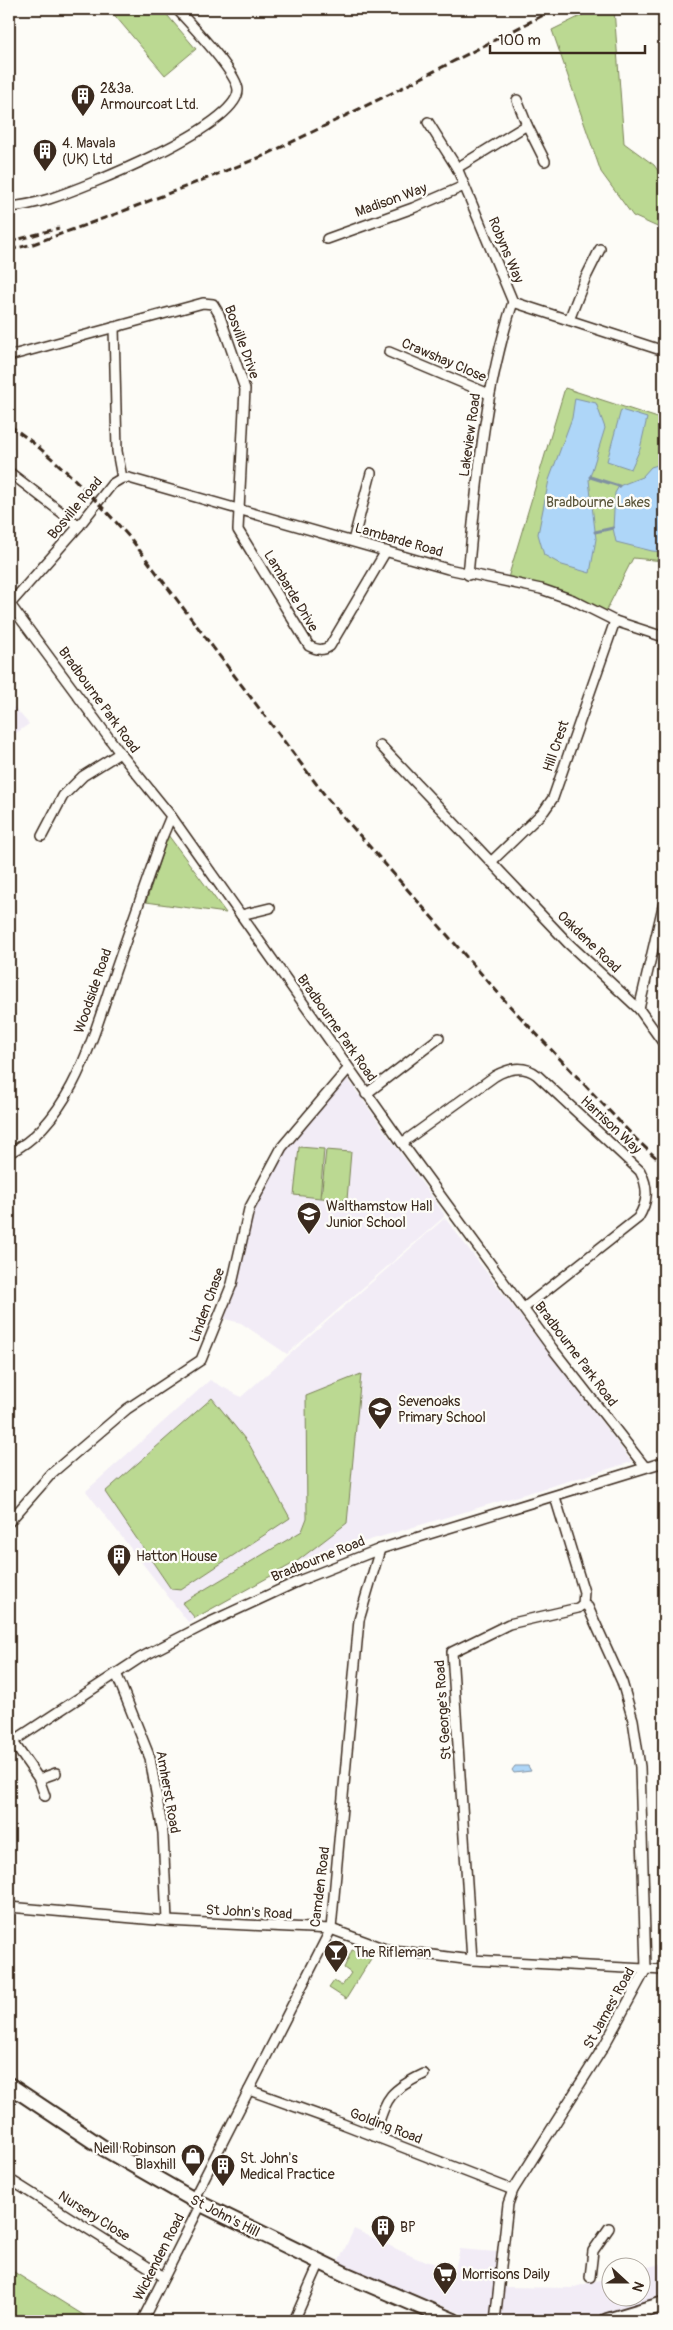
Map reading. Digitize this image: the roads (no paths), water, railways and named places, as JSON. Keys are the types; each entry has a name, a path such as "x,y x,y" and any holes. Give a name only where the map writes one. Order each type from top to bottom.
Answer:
{"main road":[{"name":"St John's Hill","path":"9,2085 105,2149 197,2202 320,2262 454,2321"},
{"path":"607,2321 664,2304"}],"street":[{"path":"9,208 50,199 112,175 199,132 233,104 238,91 235,80 222,61 177,9"},
{"path":"517,100 545,162"},
{"name":"Robyns Way","path":"428,122 457,168 513,302 664,352"},
{"path":"457,168 527,125"},
{"name":"Madison Way","path":"327,239 413,208 464,186"},
{"path":"569,320 585,279 600,249"},
{"name":"Lakeview Road","path":"468,574 480,456 489,394 496,360 513,302"},
{"name":"Bosville Drive","path":"9,356 203,303 213,304 216,307 245,389 239,510"},
{"name":"Bosville Road","path":"9,603 79,526 112,484 122,478 117,451 114,327"},
{"name":"Crawshay Close","path":"389,352 489,394"},
{"path":"9,472 79,526"},
{"path":"353,541 371,473"},
{"name":"Lambarde Road","path":"122,478 140,481 468,574 541,589 574,600 615,621 664,637"},
{"name":"Lambarde Drive","path":"239,510 238,530 309,646 316,650 325,649 334,641 386,551"},
{"name":"Bradbourne Park Road","path":"9,603 120,752 171,816 348,1069 552,1348 645,1467"},
{"name":"Hill Crest","path":"492,861 544,811 553,798 615,621"},
{"name":"Oakdene Road","path":"380,745 492,861 568,944 639,1009 664,1044"},
{"path":"42,836 64,796 83,776 120,752"},
{"name":"Woodside Road","path":"9,1153 30,1141 47,1123 62,1103 77,1076 171,816"},
{"path":"639,1009 664,902"},
{"path":"241,915 270,908"},
{"path":"366,1094 439,1038"},
{"name":"Harrison Way","path":"402,1144 495,1076 508,1070 524,1068 537,1075 640,1171 645,1180 647,1193 645,1206 638,1218 524,1308"},
{"name":"Linden Chase","path":"9,1522 52,1473 127,1409 202,1360 232,1284 249,1209 282,1147 348,1069"},
{"name":"Bradbourne Road","path":"11,1743 116,1673 223,1616 301,1580 380,1549 555,1497 664,1462"},
{"path":"555,1497 584,1592 583,1604"},
{"name":"Camden Road","path":"197,2202 249,2090 331,1929 359,1620 380,1549"},
{"name":"St George's Road","path":"472,1960 452,1652 509,1624 578,1608 583,1604"},
{"name":"St James' Road","path":"495,2321 508,2204 513,2190 604,2046 646,1969 640,1767 633,1720 622,1682 588,1608 583,1604"},
{"name":"Amherst Road","path":"116,1673 150,1758 163,1833 167,1921"},
{"path":"11,1743 39,1779 45,1796"},
{"path":"39,1779 56,1773"},
{"name":"St John's Road","path":"9,1907 167,1921 331,1929 384,1949 472,1960 664,1970"},
{"path":"374,2136 389,2096 400,2085 424,2074"},
{"name":"Golding Road","path":"249,2090 513,2190"},
{"name":"Nursery Close","path":"9,2179 164,2277"},
{"name":"Wickenden Road","path":"142,2321 164,2277 197,2202"},
{"path":"590,2277 593,2251 609,2228"},
{"path":"294,2321 320,2262"}],"water":[{"path":"575,398 596,403 605,428 589,480 596,539 590,573 562,565 544,555 538,534 549,480 572,418"},
{"path":"621,410 647,418 640,449 631,469 607,461"},
{"path":"664,463 664,552 616,542 613,528 615,493 619,486 642,477 651,467"},
{"path":"515,1766 528,1766 531,1771 514,1773 512,1770"}],"waterway":[{"path":"590,477 619,486"},
{"path":"595,532 613,528"}],"railway":[{"path":"9,250 33,244 121,212 261,157 390,94 555,9"},
{"path":"9,242 59,228"},
{"path":"9,425 42,450 73,478 131,539 327,798 507,1003 636,1139 664,1165"}],"place":[{"name":"2&3a. Armourcoat Ltd.","path":"83,117"},
{"name":"4. Mavala (UK) Ltd","path":"45,172"},
{"name":"Walthamstow Hall Junior School","path":"309,1235"},
{"name":"Sevenoaks Primary School","path":"380,1430"},
{"name":"Hatton House","path":"119,1577"},
{"name":"The Rifleman","path":"336,1973"},
{"name":"Neill Robinson Blaxhill","path":"193,2177"},
{"name":"St. John's Medical Practice","path":"223,2187"},
{"name":"BP","path":"383,2248"},
{"name":"Morrisons Daily","path":"445,2295"}],"park label":[{"name":"Bradbourne Lakes","path":"598,502"}]}
